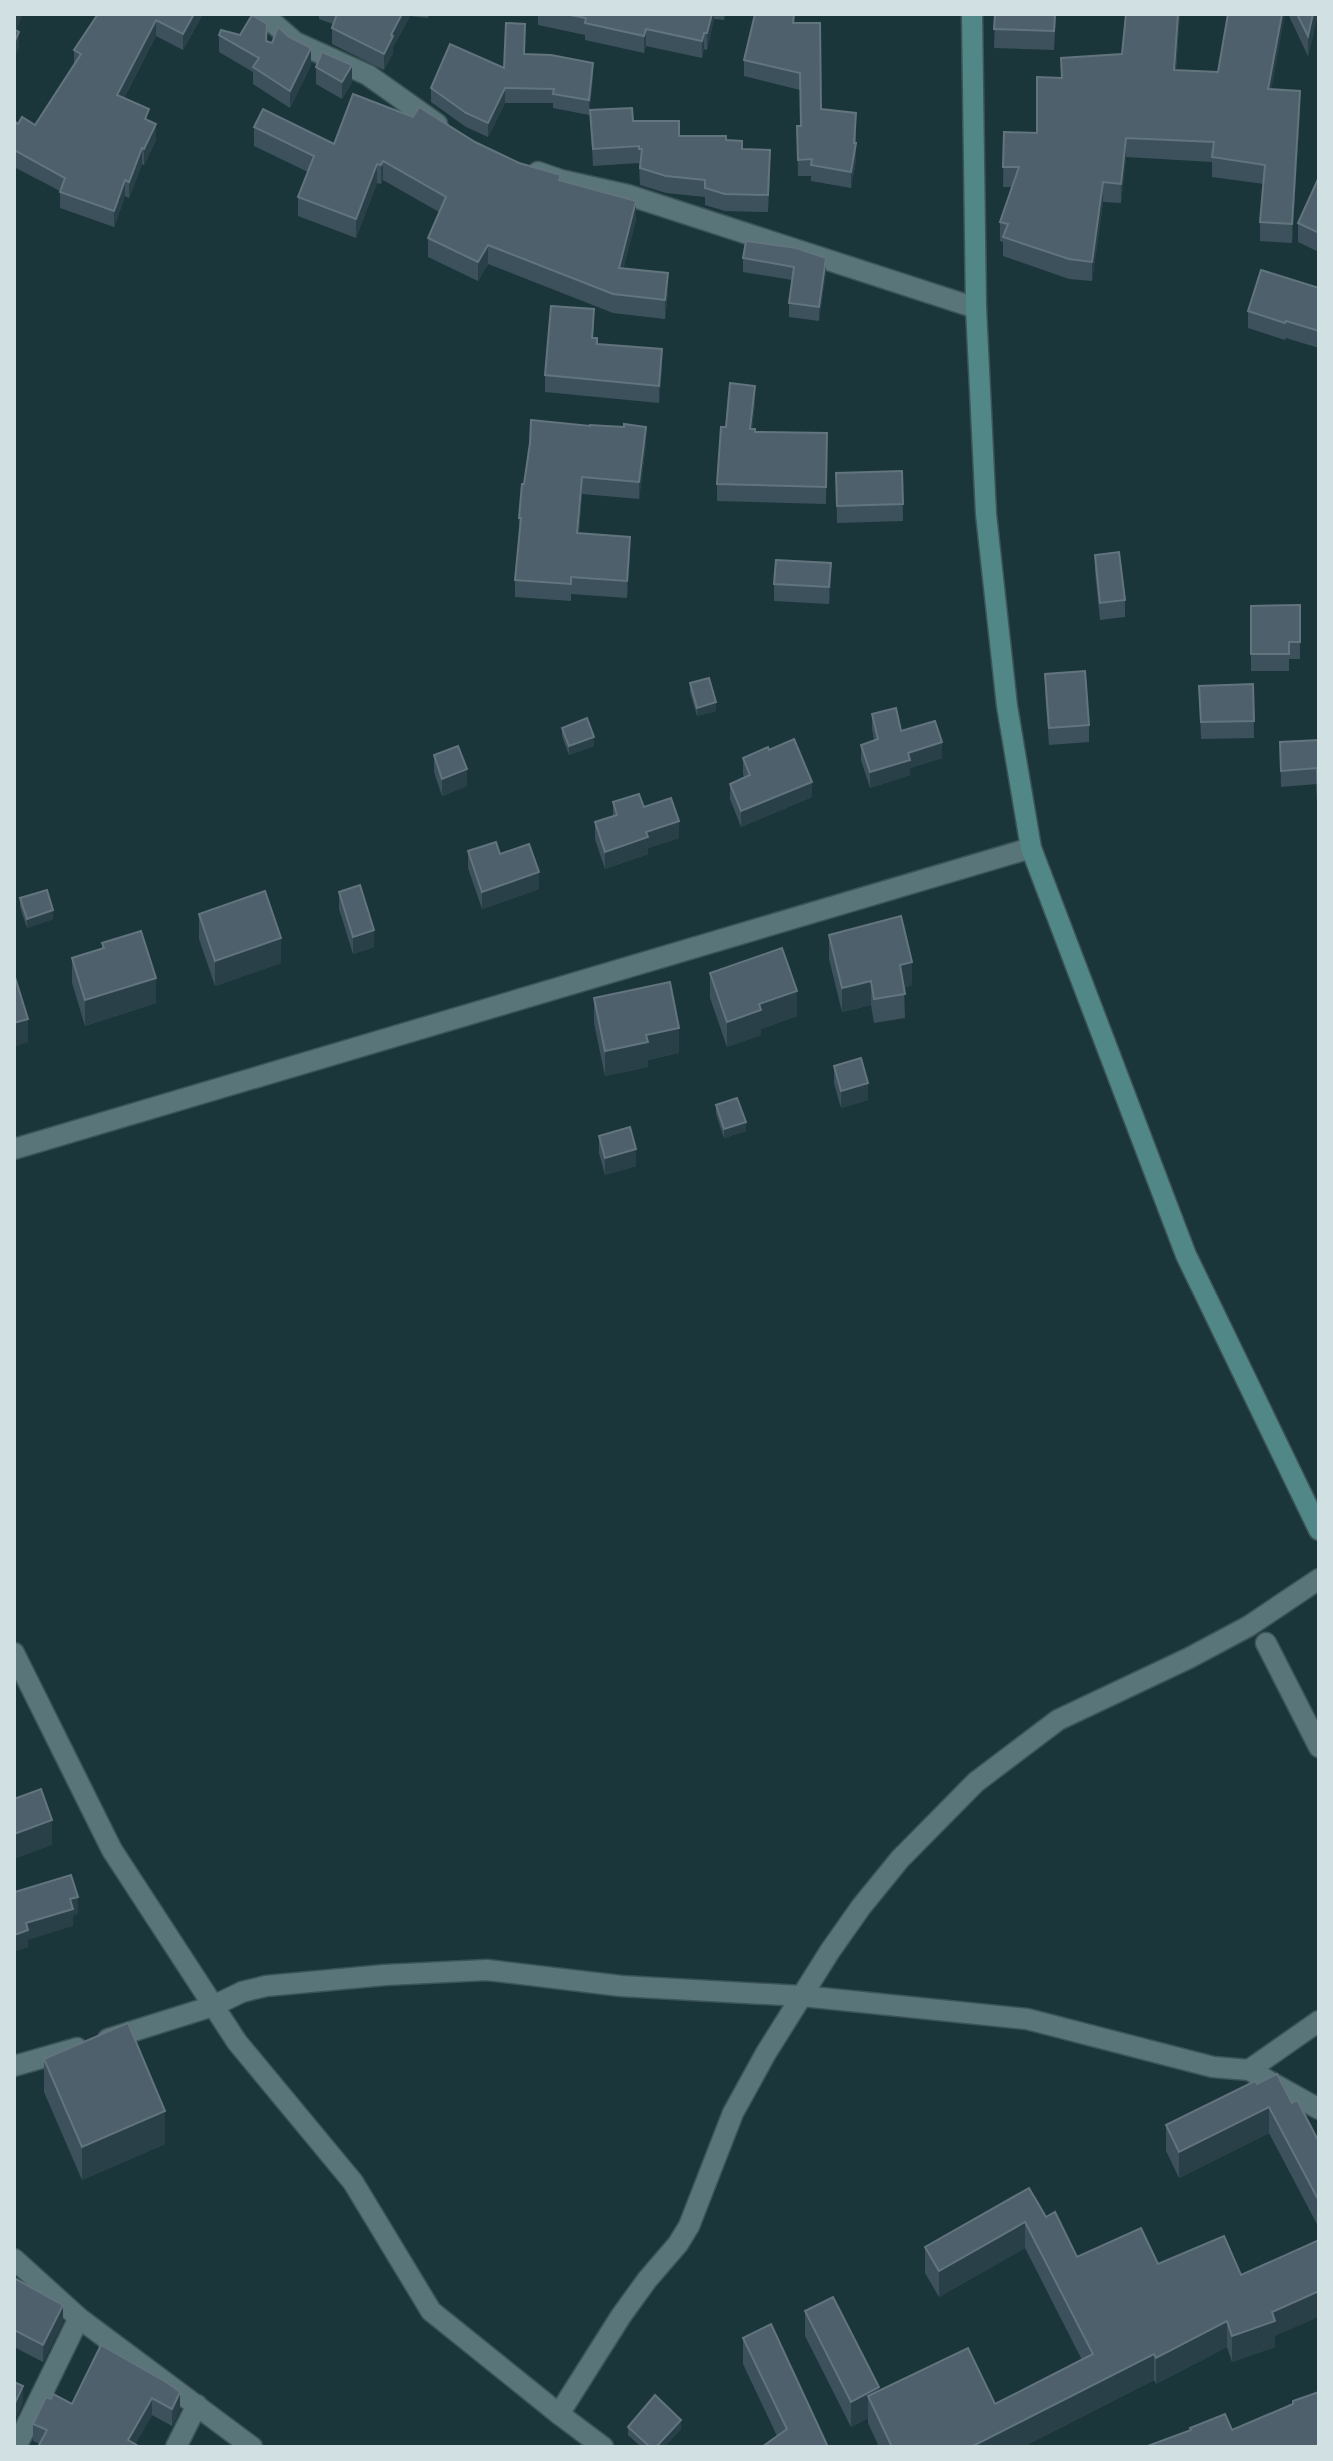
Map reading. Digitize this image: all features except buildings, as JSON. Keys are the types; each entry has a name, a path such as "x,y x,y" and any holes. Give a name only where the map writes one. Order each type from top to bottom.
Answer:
{"street":[{"path":"263,14 295,42 368,75 460,138"},
{"path":"972,14 976,308 986,514 1007,706 1031,848 1186,1255 1314,1506 1319,1530"},
{"path":"520,165 561,180 628,195 976,308"},
{"path":"14,1149 1031,848"},
{"path":"559,2414 621,2316 678,2244 689,2226 733,2113 748,2083 830,1951 900,1859 976,1782 1058,1720 1249,1626 1319,1579"},
{"path":"1266,1643 1319,1747"},
{"path":"14,1653 112,1850 237,2042 353,2182 431,2311 603,2447"},
{"path":"14,2066 213,2006 242,1992 266,1986 487,1970 621,1986 802,1996 1027,2019 1213,2067 1249,2070 1319,2109"},
{"path":"1249,2070 1319,2021"},
{"path":"14,2259 79,2318 252,2447"},
{"path":"16,2447 79,2318"},
{"path":"176,2447 197,2405"}]}
